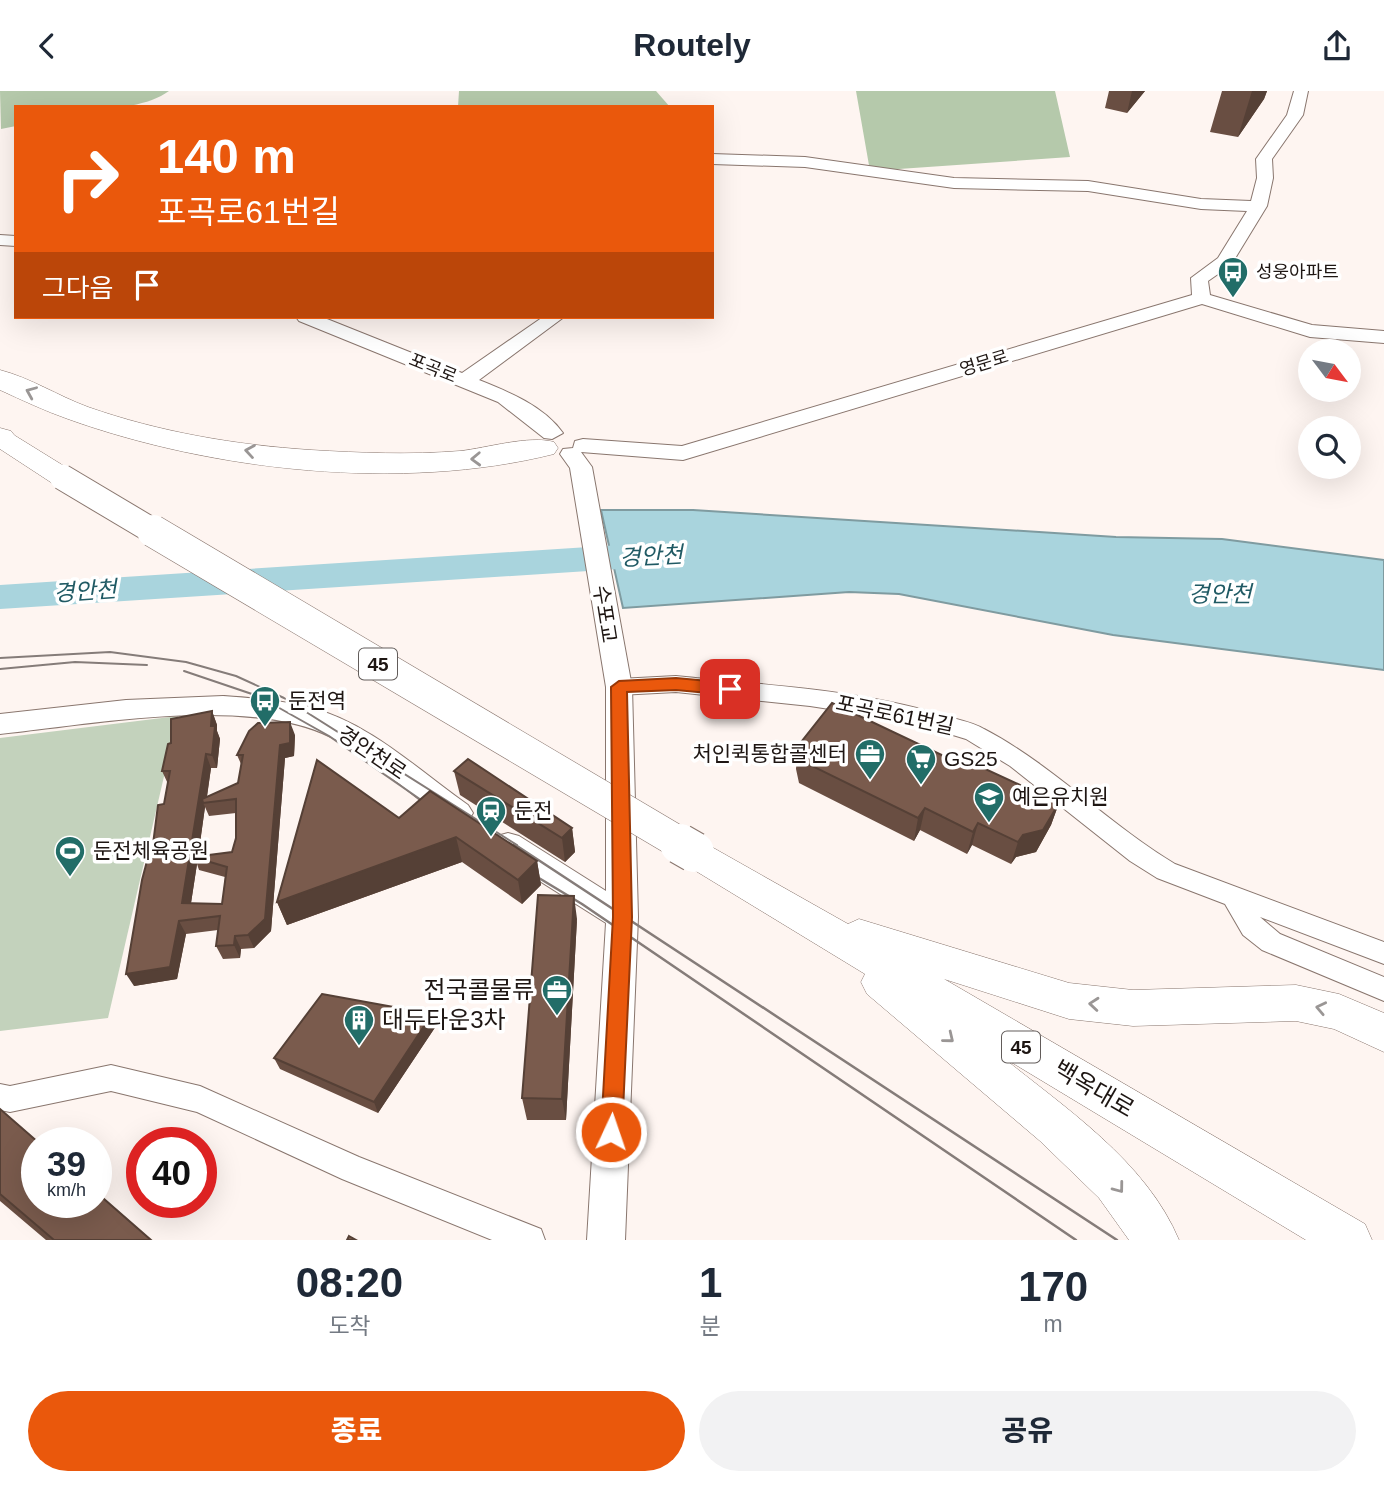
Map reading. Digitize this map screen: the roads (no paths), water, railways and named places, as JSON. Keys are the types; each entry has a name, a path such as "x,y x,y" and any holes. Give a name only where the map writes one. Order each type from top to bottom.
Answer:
{"highway":[{"path":"0,379 79,413 169,438 297,458 387,462 503,457 562,445"}],"main road":[{"name":"백옥대로","path":"1,438 62,477 801,917 1349,1240"},
{"path":"801,917 1069,1002 1133,1007 1296,1003 1339,1012 1384,1033"},
{"path":"801,917 1055,1126 1115,1182 1156,1240"}],"street":[{"path":"1301,91 1294,115 1264,159 1265,178 1258,206 1225,261 1200,278 1198,285 1202,298 1310,331 1384,337"},
{"path":"714,159 805,162 954,183 1087,185 1200,204 1258,206"},
{"name":"영문로","path":"562,445 683,453 1202,298"},
{"name":"포곡로","path":"311,319 505,398 537,419 562,445 581,467 583,483"},
{"path":"465,381 552,319"},
{"name":"수포교","path":"583,483 616,674"},
{"path":"606,1240 622,917 616,674"},
{"name":"포곡로61번길","path":"616,674 907,713 974,733 1018,760 1138,855 1166,871 1384,953"},
{"name":"경안천로","path":"0,724 176,707 261,708 298,715 339,729 464,817 622,917"},
{"path":"1234,897 1252,927 1271,942 1384,989"},
{"path":"0,1097 10,1098 111,1078 200,1099 352,1169 530,1240"}],"water":[{"name":"경안천","path":"601,510 693,510 1116,537 1222,539 1384,560 1384,670 1113,635 899,594 849,592 623,608"}],"waterway":[{"name":"경안천","path":"0,597 665,554"}],"tram line":[{"path":"0,658 110,652 186,662 236,676 284,698 517,845"},
{"path":"0,669 75,662 147,665"},
{"path":"184,671 258,696 329,736 437,811"},
{"path":"514,844 1117,1240"},
{"path":"524,869 582,904 1076,1240"}],"place":[{"name":"성웅아파트","path":"1233,299"},
{"name":"둔전역","path":"265,728"},
{"name":"처인퀵통합콜센터","path":"870,781"},
{"name":"GS25","path":"921,786"},
{"name":"예은유치원","path":"989,824"},
{"name":"둔전","path":"491,838"},
{"name":"둔전체육공원","path":"70,878"},
{"name":"전국콜물류","path":"557,1017"},
{"name":"대두타운3차","path":"359,1047"}]}
